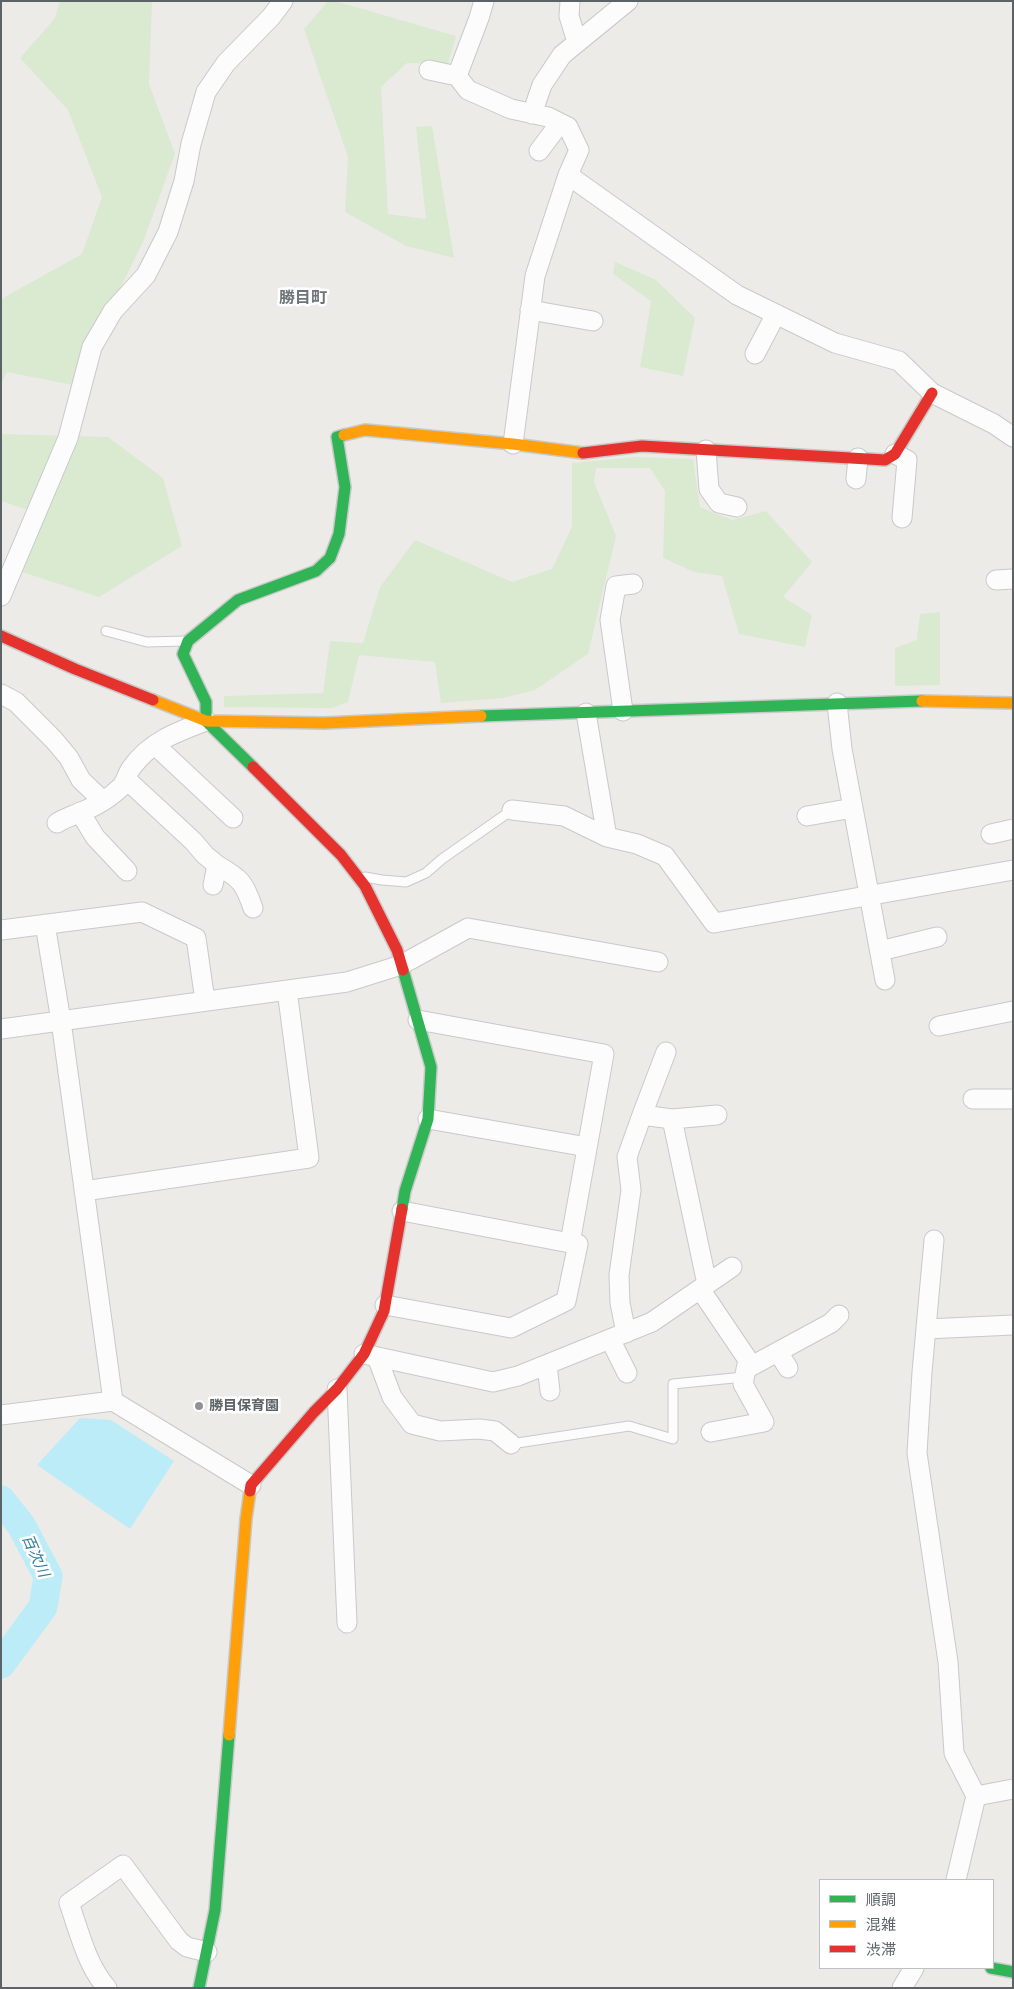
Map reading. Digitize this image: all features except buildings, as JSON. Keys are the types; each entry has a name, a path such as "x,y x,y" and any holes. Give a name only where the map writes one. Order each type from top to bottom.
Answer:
{"street":[{"path":"1,596 68,438 92,347 113,311 146,275 168,232 184,181 191,144 206,92 226,63 271,17 283,1"},
{"path":"462,90 484,1"},
{"path":"570,1 569,16 577,42"},
{"path":"532,114 542,85 562,55 628,1"},
{"path":"429,70 462,90 511,109 548,117 568,127 579,150 568,175 534,276 513,444"},
{"path":"538,150 560,123"},
{"path":"568,175 737,295 835,343 900,361 932,393 994,424 1013,437"},
{"path":"530,310 593,321"},
{"path":"755,354 776,314"},
{"path":"199,1988 215,1910 246,1519 251,1485 314,1412 370,1356 385,1305 405,1191 428,1119 431,1067 398,950 365,886 341,856 206,721 206,702 183,654 188,641 238,600 316,571 330,558 339,534 344,487 337,437 365,430 513,444 580,453 642,446 885,460 895,454 932,393"},
{"path":"706,450 709,489 719,503 737,507"},
{"path":"895,454 907,460 902,518"},
{"path":"856,479 858,458"},
{"path":"623,711 619,639 610,620 616,586 633,584"},
{"path":"1,636 75,669 206,721 324,723 837,703 975,701 1013,703"},
{"path":"1,694 16,702 54,740 69,758 81,780 102,802"},
{"path":"837,703 842,749 885,980"},
{"path":"586,712 607,837"},
{"path":"57,823 64,818 102,802 122,786 131,768 140,758 168,735 206,721"},
{"path":"155,745 233,818"},
{"path":"126,779 193,841 205,855 240,879 253,908"},
{"path":"807,816 853,808"},
{"path":"512,810 564,816 607,837 637,844 665,856 714,923 1013,870"},
{"path":"80,812 95,836 127,871"},
{"path":"991,834 1013,829"},
{"path":"213,885 217,865"},
{"path":"1,930 142,912 196,938 205,1001"},
{"path":"45,924 61,1021 113,1401"},
{"path":"1,1029 347,982 401,966 468,928 658,962"},
{"path":"880,951 937,937"},
{"path":"84,1191 309,1158 287,990"},
{"path":"939,1026 1013,1011"},
{"path":"418,1020 604,1054 570,1243"},
{"path":"627,1373 618,1336 620,1275 631,1190 627,1157 666,1052"},
{"path":"973,1099 1013,1099"},
{"path":"642,1115 672,1119 718,1115"},
{"path":"428,1119 587,1147"},
{"path":"672,1119 703,1287 748,1360 743,1384 764,1422 711,1432"},
{"path":"385,1305 512,1328 566,1302 578,1244 402,1211"},
{"path":"934,1240 917,1453 948,1662 954,1753 976,1796 956,1879"},
{"path":"370,1356 493,1382 518,1376 652,1322 732,1267"},
{"path":"746,1373 778,1352 831,1323 839,1315"},
{"path":"926,1329 1013,1325"},
{"path":"778,1352 788,1368"},
{"path":"370,1356 392,1397 412,1424 440,1431 479,1428 495,1431 511,1444"},
{"path":"547,1365 550,1391"},
{"path":"337,1389 347,1623"},
{"path":"1,1415 113,1401 251,1485"},
{"path":"976,1796 1013,1789"},
{"path":"108,1988 100,1980 89,1957 69,1903 124,1865 179,1941 187,1947 207,1952"},
{"path":"994,1968 1013,1972"},
{"path":"902,1988 913,1969"}],"lane":[{"path":"106,630 147,642 188,641"},
{"path":"356,875 406,882 426,873 442,859 512,810"},
{"path":"511,1444 629,1426 673,1438 673,1384 746,1373"}],"green space":[{"path":"60,1 152,1 149,84 175,154 143,242 73,385 7,372 1,383 1,301 82,254 102,197 68,110 20,58 55,18"},
{"path":"328,1 335,1 456,36 448,64 407,63 381,87 388,214 426,219 416,127 432,126 454,258 406,246 345,212 348,157 304,29"},
{"path":"615,262 656,280 695,318 683,376 640,367 651,301 613,274"},
{"path":"1,434 108,437 163,478 182,546 99,597 10,568 34,512 1,501"},
{"path":"635,457 693,459 700,507 732,520 766,511 812,562 783,597 812,615 805,647 739,634 722,576 694,572 663,558 665,491 650,468 596,468 594,482 616,536 588,654 535,690 503,698 441,703 435,662 359,655 348,702 332,708 224,707 224,696 323,693 330,641 363,643 380,587 415,540 512,582 552,569 572,527 572,463"},
{"path":"940,612 940,685 895,686 895,648 917,640 920,614"}],"water":[{"path":"80,1418 111,1420 174,1461 130,1529 37,1465"}],"waterway":[{"name":"百次川","path":"1,1500 21,1525 48,1576 43,1607 1,1664"}],"traffic: fast":[{"path":"253,767 206,721 206,702 183,654 188,641 238,600 316,571 330,558 339,534 345,487 337,437 344,435"},
{"path":"481,716 922,701"},
{"path":"402,1209 405,1191 428,1119 431,1067 403,970"},
{"path":"199,1988 215,1910 229,1735"},
{"path":"994,1969 1013,1972"}],"traffic: slow":[{"path":"344,435 365,430 513,444 583,453"},
{"path":"153,700 206,721 324,723 481,716"},
{"path":"922,701 1013,703"},
{"path":"229,1735 246,1519 250,1491"}],"traffic: jam":[{"path":"583,453 642,446 885,460 895,454 932,393"},
{"path":"1,636 75,669 153,700"},
{"path":"253,767 341,855 365,886 397,950 403,970"},
{"path":"250,1491 251,1485 314,1412 337,1389 364,1354 384,1311 402,1209"}],"place":[{"name":"勝目保育園","path":"199,1406"}],"district":[{"name":"勝目町","path":"303,299"}]}
